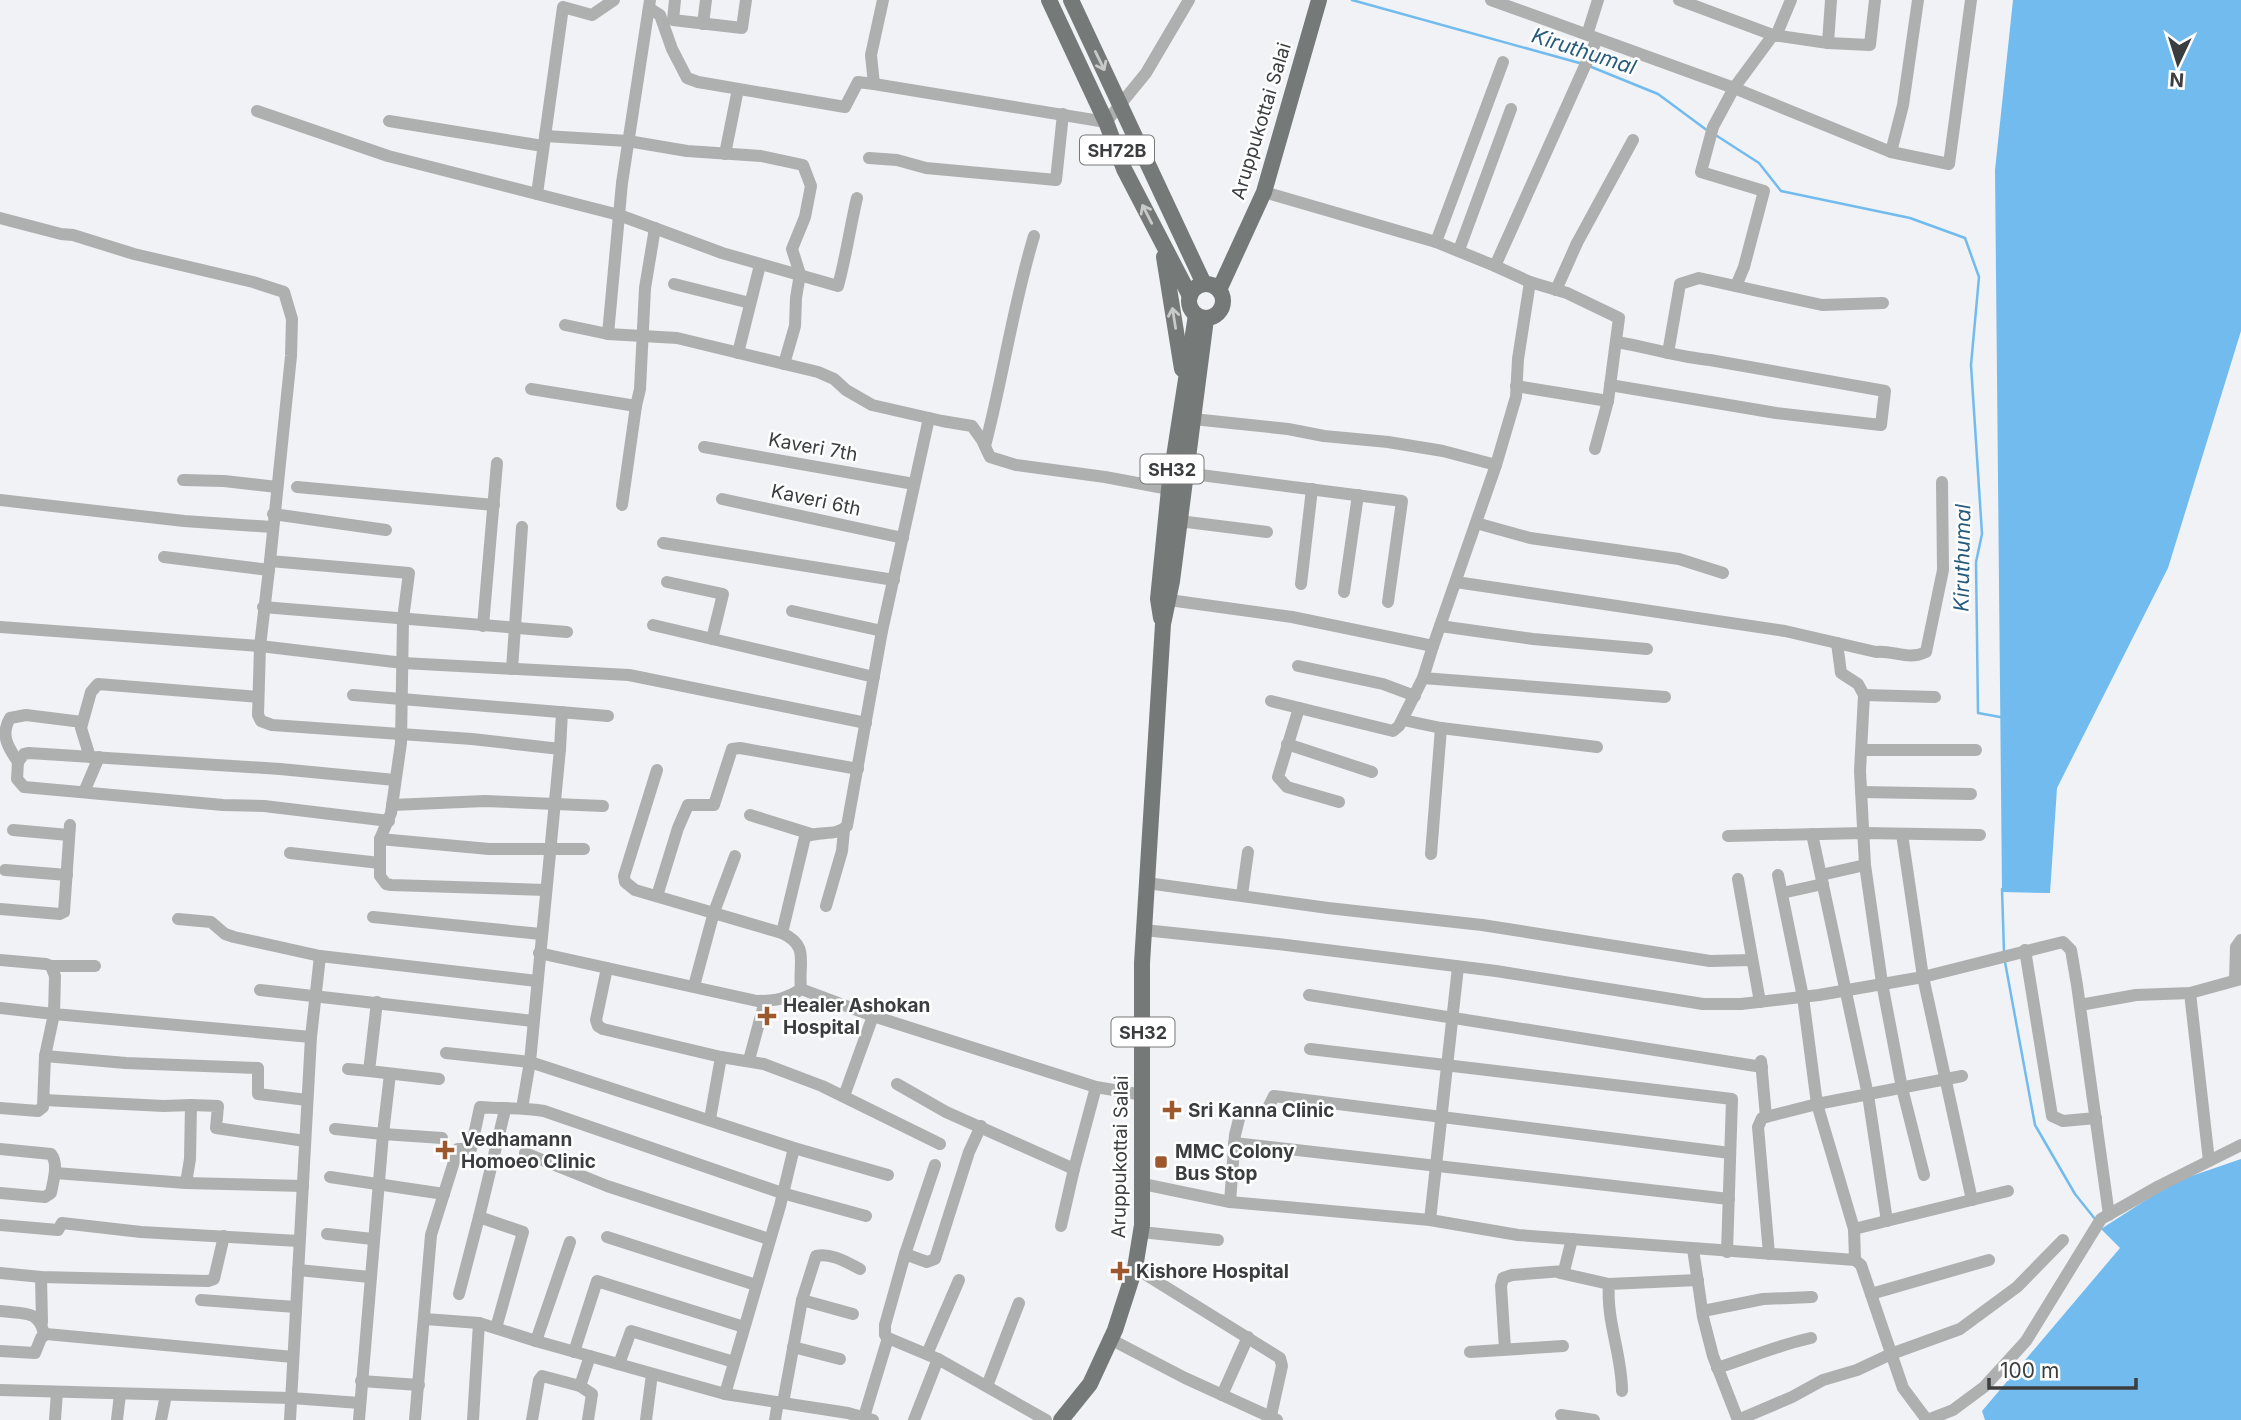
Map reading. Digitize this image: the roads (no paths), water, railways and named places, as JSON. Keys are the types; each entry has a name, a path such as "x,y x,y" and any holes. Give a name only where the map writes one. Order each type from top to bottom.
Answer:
{"main road":[{"name":"SH72B","path":"1049,0 1106,122 1124,169 1189,296"},
{"name":"SH72B","path":"1071,0 1193,261 1212,287"},
{"name":"Aruppukottai Salai","path":"1212,287 1230,266 1264,192 1318,1"},
{"path":"1162,242 1185,386"},
{"path":"1193,261 1208,271 1219,271 1230,266"},
{"name":"SH32","path":"1212,287 1223,300 1220,311 1217,315 1201,317 1190,306 1189,296 1195,288 1212,287"},
{"name":"Aruppukottai Salai","path":"1163,624 1158,598 1169,489 1185,386 1201,317"},
{"name":"Aruppukottai Salai","path":"1061,1420 1090,1384 1115,1330 1135,1268 1141,1232 1144,930 1163,624 1169,600 1193,419 1201,317"}],"street":[{"path":"537,194 563,6 592,15 614,0"},
{"path":"675,0 673,20 742,28 746,0"},
{"path":"704,23 706,0"},
{"path":"874,83 871,55 883,0"},
{"path":"650,4 660,15 672,49 687,78 845,107 858,82 874,83 967,101 1106,122 1146,73 1189,0"},
{"path":"1491,0 1510,3 1592,37 1734,88 1891,152 1949,164 1971,0"},
{"path":"1496,266 1587,64 1598,0"},
{"path":"1679,0 1774,36 1870,45 1875,0"},
{"path":"1736,286 1744,267 1764,191 1701,172 1712,132 1734,88 1774,36 1791,0"},
{"path":"1828,43 1831,0"},
{"path":"1891,152 1903,105 1918,0"},
{"path":"608,334 628,141 650,4"},
{"path":"1436,242 1503,62"},
{"path":"725,154 738,89"},
{"path":"1459,250 1511,108"},
{"path":"257,111 388,156 619,215 760,265 838,286 848,252 850,226 857,198"},
{"path":"869,158 897,160 926,168 1056,180 1063,114"},
{"path":"389,121 544,141 628,141 687,151 761,156 803,165 811,186 805,217 792,249 800,274 795,326 785,365"},
{"path":"1556,290 1577,243 1633,140"},
{"path":"1264,192 1459,250 1619,318 1608,401 1595,449"},
{"path":"0,218 284,292 292,319 291,356 263,607 258,697 258,715 261,720 272,725 399,733 560,749"},
{"path":"622,505 640,390 645,288 655,228"},
{"path":"985,446 1006,360 1022,275 1034,236"},
{"path":"738,353 760,265"},
{"path":"1668,353 1680,284 1699,278 1822,304 1883,303"},
{"path":"1271,701 1387,731 1396,730 1403,720 1423,678 1506,435 1516,386 1530,282"},
{"path":"674,284 750,303"},
{"path":"565,325 608,334 677,338 785,365 834,379 846,390 872,405 972,426 990,457 1016,465 1169,489"},
{"path":"1610,385 1776,413 1881,425 1885,391 1685,358 1616,342"},
{"path":"1516,386 1608,401"},
{"path":"531,389 636,406"},
{"path":"826,906 842,851 883,631 929,418"},
{"path":"1193,419 1388,442 1443,451 1496,465"},
{"name":"Kaveri 7th","path":"704,447 914,484"},
{"path":"483,626 497,463"},
{"path":"1185,473 1402,501 1388,602"},
{"path":"183,480 276,487"},
{"path":"1456,582 1785,631 1876,652 1917,656 1926,652 1943,570 1942,482"},
{"path":"297,487 494,505"},
{"path":"1301,584 1312,489"},
{"path":"1345,592 1358,495"},
{"name":"Kaveri 6th","path":"722,499 903,538"},
{"path":"0,500 184,521 273,521 386,530"},
{"path":"1179,521 1267,532"},
{"path":"1476,523 1530,538 1679,559 1723,573"},
{"path":"512,668 522,527"},
{"path":"663,543 894,580"},
{"path":"164,557 410,573 403,619 399,733 401,743 389,821 380,838 380,876 386,884 545,890"},
{"path":"667,582 723,594 712,639"},
{"path":"1169,600 1292,617 1433,646"},
{"path":"263,607 567,632"},
{"path":"792,611 883,631"},
{"path":"653,625 874,677"},
{"path":"1440,626 1533,639 1647,649"},
{"path":"0,627 260,646 403,663 629,675 866,723"},
{"path":"1837,643 1841,673 1861,687 1864,695 1861,792 1865,865 1882,983 1902,1088 1924,1175"},
{"path":"1298,666 1383,684 1415,695"},
{"path":"1423,678 1665,697"},
{"path":"83,792 95,757 81,731 82,722 91,692 98,684 258,697"},
{"path":"353,695 608,716"},
{"path":"1864,695 1935,697"},
{"path":"1299,708 1278,773 1280,782 1287,787 1339,802"},
{"path":"522,1108 530,1062 562,712"},
{"path":"18,761 8,747 5,736 5,726 10,718 26,715 82,722"},
{"path":"1403,720 1441,728 1598,747"},
{"path":"1431,855 1441,728"},
{"path":"1287,744 1372,772"},
{"path":"657,896 688,805 714,805 732,749 740,748 858,769"},
{"path":"1862,750 1976,750"},
{"path":"389,821 264,806 223,806 24,787 17,779 18,761 24,754 29,753 280,769 395,780"},
{"path":"657,771 624,876 625,882 635,890 794,938 799,944 801,989"},
{"path":"1861,792 1970,794"},
{"path":"392,805 485,801 603,806"},
{"path":"750,815 811,834 844,830"},
{"path":"0,909 62,914 65,910 69,830 13,830"},
{"path":"1728,836 1863,833 1980,835"},
{"path":"782,933 803,840 811,834"},
{"path":"1812,834 1868,1095 1887,1221"},
{"path":"1902,834 1923,977 1972,1200"},
{"path":"380,838 489,849 584,849"},
{"path":"1242,895 1248,852"},
{"path":"290,853 380,863"},
{"path":"694,986 714,912 735,856"},
{"path":"1782,893 1865,865"},
{"path":"5,870 67,875"},
{"path":"1778,874 1803,997 1817,1104 1854,1229 1855,1260"},
{"path":"1738,879 1760,1002"},
{"path":"1147,883 1328,908 1482,925 1710,961 1752,960"},
{"path":"373,917 541,934"},
{"path":"178,919 211,922 225,934 320,956 537,981"},
{"path":"1144,930 1533,976 1703,1004 1803,997 1923,977 2058,942 2068,945 2080,1005 2096,1118 2102,1220"},
{"path":"2080,1005 2136,995 2190,993 2238,980 2236,947 2241,940"},
{"path":"2025,950 2052,1116 2063,1121 2096,1118"},
{"path":"539,954 765,1001 789,998 801,989"},
{"path":"290,1420 311,1037 320,956"},
{"path":"0,960 46,964 51,967 95,965"},
{"path":"0,1108 38,1111 43,1107 45,1056 54,1014 55,976 51,967"},
{"path":"1430,1220 1458,967"},
{"path":"607,968 596,1020 598,1026 608,1031 721,1057 749,1060 822,1086 940,1144"},
{"path":"801,989 873,1016 1096,1087 1143,1095"},
{"path":"260,990 533,1021"},
{"path":"2190,993 2209,1161"},
{"path":"1309,995 1762,1063 1766,1116"},
{"path":"749,1060 765,1001"},
{"path":"369,1071 377,1002"},
{"path":"0,1008 311,1037"},
{"path":"844,1096 873,1016"},
{"path":"1310,1049 1732,1099 1727,1252"},
{"path":"446,1053 530,1062 794,1148 888,1175"},
{"path":"45,1056 126,1063 258,1068 258,1094 307,1100"},
{"path":"710,1119 721,1057"},
{"path":"348,1069 439,1079"},
{"path":"359,1420 373,1239 390,1074"},
{"path":"1769,1254 1759,1122 1766,1116 1817,1104 1962,1076"},
{"path":"897,1084 946,1112 1074,1169"},
{"path":"1061,1226 1096,1087"},
{"path":"1230,1202 1234,1143 1241,1111 1266,1112 1274,1096 1730,1153"},
{"path":"44,1100 218,1106 216,1128 305,1141"},
{"path":"186,1183 190,1159 191,1105"},
{"path":"415,1420 431,1235 458,1149 471,1149 480,1107 542,1111 780,1203 866,1216"},
{"path":"459,1294 505,1110"},
{"path":"903,1260 923,1262 935,1259 969,1152 981,1126"},
{"path":"335,1129 442,1138"},
{"path":"1234,1143 1729,1199"},
{"path":"1143,1184 1230,1202 1430,1220 1518,1235 1855,1260 1861,1265 1903,1388 1927,1420 1953,1410 1984,1387 2026,1341 2102,1220 2241,1145"},
{"path":"725,1394 794,1148"},
{"path":"0,1149 51,1154 55,1158 51,1193 45,1197 0,1193"},
{"path":"525,1153 607,1186 769,1239"},
{"path":"935,1164 903,1260 885,1325 885,1335 933,1356 1046,1420"},
{"path":"55,1173 186,1183 303,1186"},
{"path":"330,1177 444,1194"},
{"path":"1854,1229 2008,1191"},
{"path":"479,1217 523,1232 496,1328"},
{"path":"0,1225 58,1230 62,1223 141,1232 299,1241"},
{"path":"1141,1232 1217,1240"},
{"path":"327,1234 373,1239"},
{"path":"0,1273 41,1277 208,1281 214,1279 217,1273 224,1237"},
{"path":"607,1237 756,1285"},
{"path":"1560,1273 1566,1268 1572,1239"},
{"path":"1693,1249 1703,1311 1717,1368 1738,1420 1823,1380 1857,1370 1891,1353 1960,1329 2017,1287 2063,1240"},
{"path":"536,1341 570,1242"},
{"path":"775,1420 802,1300 816,1256 841,1260 860,1269"},
{"path":"1871,1294 1989,1260"},
{"path":"1110,1339 1273,1418 1282,1362 1275,1354 1135,1268"},
{"path":"298,1270 370,1277"},
{"path":"1505,1349 1501,1286 1503,1278 1512,1275 1560,1273 1609,1284 1698,1280"},
{"path":"0,1351 36,1353 43,1328 41,1277"},
{"path":"914,1420 960,1280"},
{"path":"574,1352 597,1281 744,1327"},
{"path":"1609,1284 1608,1304 1622,1377 1622,1391"},
{"path":"1703,1311 1763,1299 1812,1297"},
{"path":"201,1300 296,1307"},
{"path":"802,1300 853,1314"},
{"path":"987,1386 1019,1303"},
{"path":"0,1311 29,1315 43,1328 293,1357"},
{"path":"425,1320 478,1322 725,1394 869,1419 888,1338"},
{"path":"473,1420 478,1322"},
{"path":"619,1364 631,1331 734,1362"},
{"path":"1222,1395 1248,1337"},
{"path":"1717,1368 1780,1344 1811,1338"},
{"path":"1470,1352 1563,1346"},
{"path":"793,1347 840,1359"},
{"path":"580,1385 590,1356"},
{"path":"646,1420 652,1374"},
{"path":"532,1420 541,1377 547,1376 580,1385 592,1394 588,1420"},
{"path":"361,1381 419,1385"},
{"path":"0,1390 292,1398 360,1403"},
{"path":"55,1420 57,1392"},
{"path":"117,1420 120,1394"},
{"path":"162,1420 166,1395"},
{"path":"1561,1415 1594,1420"}],"water":[{"path":"2013,0 2241,0 2241,331 2168,568 2057,788 2050,893 2002,892 1995,170"},
{"path":"2241,1159 2241,1420 1985,1420 1982,1411 2120,1248 2101,1229 2174,1182"}],"waterway":[{"name":"Kiruthumal","path":"1352,0 1583,64"},
{"name":"Kiruthumal","path":"1589,66 1658,94 1708,131"},
{"name":"Kiruthumal","path":"1714,134 1759,163 1781,191 1910,218 1965,238 1979,277 1971,365 1982,534 1976,562 1978,713 2000,717"},
{"name":"Kiruthumal","path":"2002,889 2004,952"},
{"name":"Kiruthumal","path":"2005,962 2035,1125 2075,1194 2095,1219"}],"place":[{"name":"Healer Ashokan Hospital","path":"767,1016"},
{"name":"Sri Kanna Clinic","path":"1172,1110"},
{"name":"Vedhamann Homoeo Clinic","path":"445,1150"},
{"name":"MMC Colony Bus Stop","path":"1161,1162"},
{"name":"Kishore Hospital","path":"1120,1271"}]}
